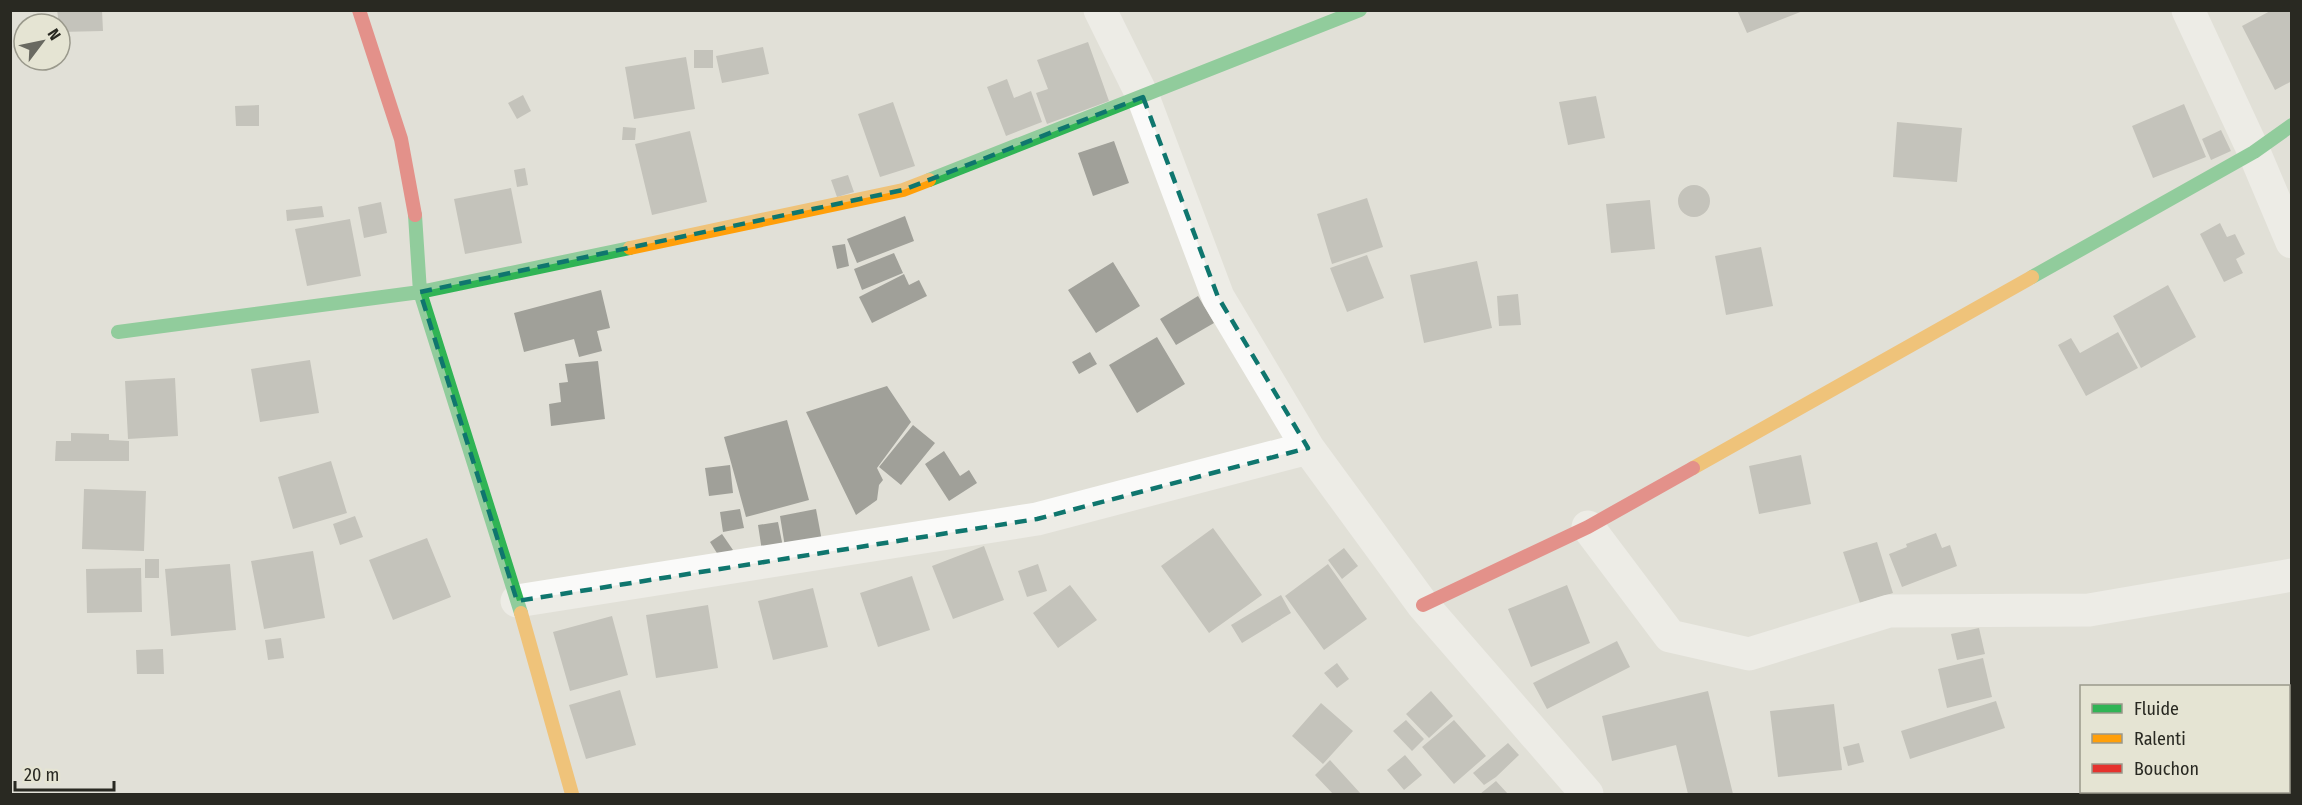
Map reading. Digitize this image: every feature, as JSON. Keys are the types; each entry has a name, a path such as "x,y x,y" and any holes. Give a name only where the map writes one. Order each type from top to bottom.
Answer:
{"street":[{"path":"358,10 371,42 401,139 417,225 420,292 517,601 572,795"},
{"path":"1100,10 1143,97 1218,297 1308,448 1423,605 1587,795"},
{"path":"118,332 420,292 903,190 1360,10"},
{"path":"2188,10 2254,152 2292,242"},
{"path":"1423,605 1588,527 2254,152 2292,125"},
{"path":"517,601 1037,519 1308,448"},
{"path":"1588,527 1670,636 1749,654 1889,610 2090,610 2292,575"}],"highlighted area":[{"path":"1143,97 1218,297 1308,448 1037,519 517,601 420,292 903,190"}],"building":[{"path":"57,10 102,10 103,31 72,32 72,12 57,12"},
{"path":"1737,10 1803,10 1803,11 1747,33"},
{"path":"2272,10 2292,10 2292,81 2275,90 2242,26"},
{"path":"1088,42 1109,101 1047,124 1036,93 1048,89 1037,60"},
{"path":"763,47 769,74 722,83 716,56"},
{"path":"694,50 713,50 713,68 694,68"},
{"path":"686,57 695,109 634,119 625,67"},
{"path":"1007,79 1014,98 1031,91 1042,122 1006,136 987,87"},
{"path":"523,95 531,111 517,119 508,103"},
{"path":"1596,96 1605,138 1568,145 1559,102"},
{"path":"893,102 915,166 880,177 858,114"},
{"path":"2184,104 2206,157 2153,178 2132,126"},
{"path":"259,105 259,126 236,126 235,106"},
{"path":"1897,122 1962,128 1957,182 1893,177"},
{"path":"623,127 636,128 635,140 622,140"},
{"path":"2221,130 2231,151 2211,160 2202,139"},
{"path":"690,131 707,202 652,215 635,144"},
{"path":"1114,141 1129,183 1093,196 1078,153"},
{"path":"525,168 528,185 517,187 514,170"},
{"path":"848,175 854,192 837,197 831,180"},
{"path":"1694,185 1705,190 1710,201 1705,212 1694,217 1683,212 1678,201 1683,190"},
{"path":"511,188 522,243 465,254 454,199"},
{"path":"1367,198 1383,247 1332,264 1317,214"},
{"path":"1650,200 1655,249 1611,253 1606,204"},
{"path":"381,202 387,233 364,238 358,207"},
{"path":"322,206 324,217 287,221 286,210"},
{"path":"905,216 914,241 857,263 847,239"},
{"path":"350,219 361,276 307,286 295,229"},
{"path":"2220,223 2227,237 2235,234 2245,254 2236,259 2243,273 2224,282 2200,234"},
{"path":"845,244 849,266 837,269 832,246"},
{"path":"1761,247 1773,306 1726,315 1715,256"},
{"path":"894,253 903,273 862,290 854,269"},
{"path":"1367,255 1384,298 1347,312 1330,268"},
{"path":"1477,261 1492,328 1424,343 1410,275"},
{"path":"1113,262 1140,306 1096,333 1068,290"},
{"path":"904,274 909,285 919,280 927,296 872,323 859,297"},
{"path":"2168,285 2196,337 2141,368 2113,316"},
{"path":"601,290 610,328 597,331 602,351 579,357 574,339 524,352 514,313"},
{"path":"1518,294 1521,325 1499,326 1497,296"},
{"path":"1198,296 1214,323 1176,345 1160,319"},
{"path":"2118,332 2138,368 2086,396 2058,345 2071,338 2080,353"},
{"path":"1157,337 1185,384 1137,413 1109,365"},
{"path":"1090,352 1097,364 1079,374 1072,362"},
{"path":"310,360 319,413 260,422 251,369"},
{"path":"598,361 605,419 551,426 549,404 561,402 559,383 568,382 565,364"},
{"path":"175,378 178,436 128,439 125,381"},
{"path":"887,386 911,422 877,468 883,480 879,485 877,500 856,515 806,412"},
{"path":"787,420 809,500 746,517 724,437"},
{"path":"913,425 935,443 901,485 879,467"},
{"path":"71,433 109,434 109,440 129,441 129,461 55,461 56,441 71,441"},
{"path":"944,451 960,476 969,470 977,483 949,501 925,464"},
{"path":"1801,455 1811,504 1759,514 1749,466"},
{"path":"331,461 347,513 293,529 278,477"},
{"path":"730,465 733,493 709,496 705,468"},
{"path":"84,489 146,491 144,551 82,549"},
{"path":"740,509 744,528 723,532 720,512"},
{"path":"816,509 822,541 785,547 780,516"},
{"path":"355,516 363,537 340,545 333,524"},
{"path":"778,522 783,547 762,551 758,525"},
{"path":"1213,528 1262,595 1209,633 1161,566"},
{"path":"1936,533 1942,548 1950,545 1957,566 1902,587 1889,554 1907,547 1906,544"},
{"path":"722,534 733,550 720,558 710,542"},
{"path":"427,538 451,597 393,620 369,560"},
{"path":"1877,542 1893,593 1860,603 1843,552"},
{"path":"984,546 1004,600 953,619 932,566"},
{"path":"1344,548 1358,566 1342,579 1328,560"},
{"path":"313,551 325,618 264,629 251,561"},
{"path":"145,559 159,559 159,578 145,578"},
{"path":"230,564 236,630 171,636 165,569"},
{"path":"1038,564 1047,591 1027,597 1018,571"},
{"path":"1328,564 1367,619 1324,650 1285,596"},
{"path":"141,568 142,612 87,613 86,569"},
{"path":"912,576 930,630 878,647 860,593"},
{"path":"1070,585 1097,620 1058,648 1033,613"},
{"path":"1567,585 1590,643 1531,667 1508,609"},
{"path":"813,588 828,647 773,660 758,601"},
{"path":"1281,595 1291,613 1242,643 1231,625"},
{"path":"708,605 718,668 656,678 646,615"},
{"path":"612,616 628,675 570,691 553,632"},
{"path":"1979,628 1985,654 1957,660 1951,634"},
{"path":"281,638 284,658 268,660 265,640"},
{"path":"1617,641 1630,667 1547,709 1533,683"},
{"path":"163,649 164,674 137,674 136,650"},
{"path":"1983,658 1992,697 1947,708 1938,669"},
{"path":"1337,663 1349,679 1337,688 1324,673"},
{"path":"620,690 636,745 586,759 569,705"},
{"path":"1431,691 1453,716 1429,738 1406,714"},
{"path":"1708,691 1733,794 1688,794 1676,745 1612,761 1602,716"},
{"path":"1996,701 2005,728 1910,759 1901,731"},
{"path":"1321,703 1353,731 1323,764 1292,736"},
{"path":"1834,704 1842,770 1778,777 1770,711"},
{"path":"1406,720 1424,739 1412,751 1393,731"},
{"path":"1454,720 1486,756 1454,784 1422,747"},
{"path":"1508,743 1519,755 1484,785 1473,773"},
{"path":"1859,743 1864,762 1848,766 1843,747"},
{"path":"1405,755 1422,775 1404,790 1387,770"},
{"path":"1330,760 1361,794 1333,794 1315,775"},
{"path":"1496,781 1508,794 1480,794"}],"traffic: fast":[{"path":"929,180 1360,10"},
{"path":"2032,277 2254,152 2292,125"},
{"path":"415,215 420,292 521,613"},
{"path":"118,332 420,292 630,248"}],"traffic: slow":[{"path":"630,248 903,190 929,180"},
{"path":"1693,468 2032,277"},
{"path":"521,613 572,794"}],"traffic: jam":[{"path":"359,10 401,139 415,215"},
{"path":"1423,605 1588,527 1693,468"}]}
